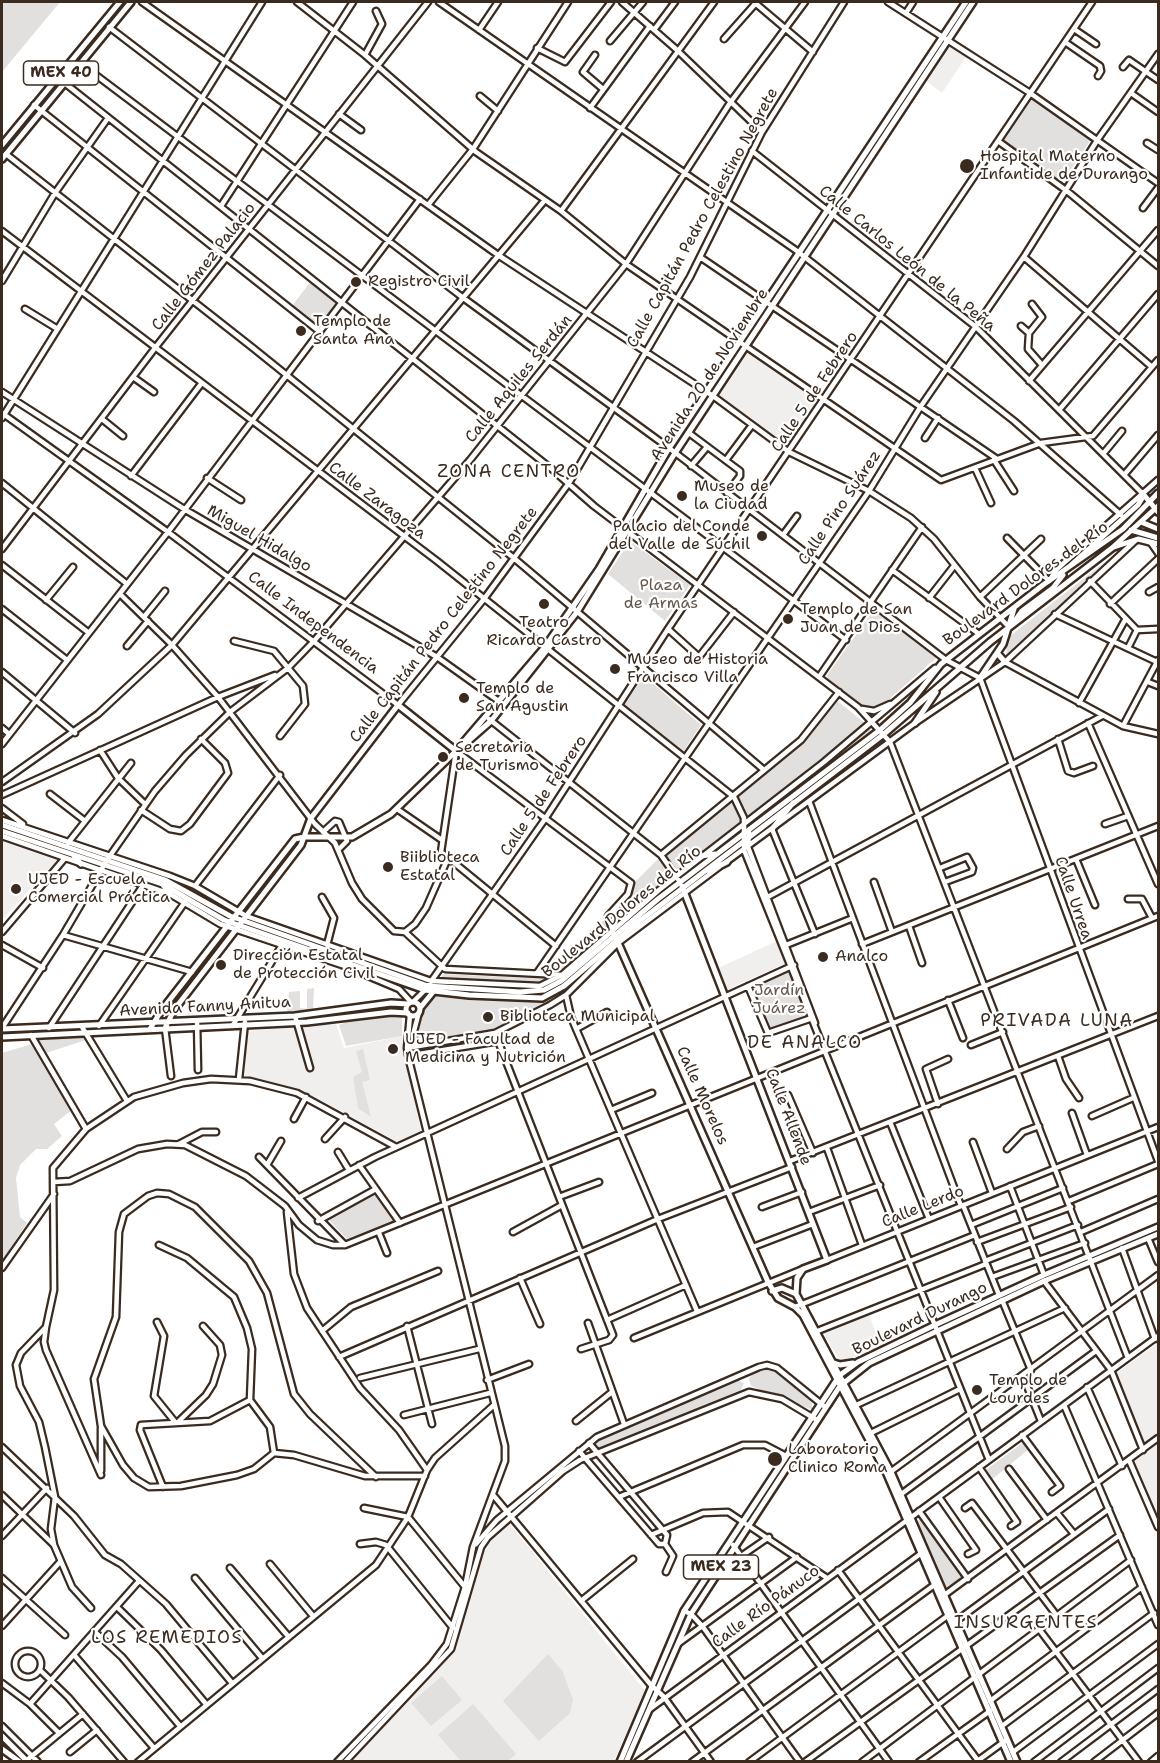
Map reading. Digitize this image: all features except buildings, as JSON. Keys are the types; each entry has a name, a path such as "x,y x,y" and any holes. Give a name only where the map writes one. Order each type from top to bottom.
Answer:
{"main road":[{"name":"MEX 40","path":"4,157 131,2"},
{"name":"Avenida 20 de Noviembre","path":"945,39 966,2"},
{"name":"Avenida 20 de Noviembre","path":"649,489 689,433 769,304 945,39 973,2"},
{"name":"MEX 40","path":"2,145 118,3"},
{"path":"109,27 109,19 118,3"},
{"path":"4,157 6,139"},
{"name":"Avenida 20 de Noviembre","path":"346,839 397,809 456,751 463,748 547,649 575,610 625,530 669,448 744,343"},
{"name":"Boulevard Dolores del Río","path":"683,887 717,854 882,732 910,704 940,664 1049,581 1065,572 1123,529 1158,493"},
{"path":"980,678 1017,617 1053,588 1086,550 1138,505 1144,495 1157,509"},
{"name":"Boulevard Dolores del Río","path":"242,923 377,974 428,986 520,992 544,990 561,981 615,937 701,873 746,833 794,801 938,689 1011,625 1112,548 1157,509"},
{"path":"1123,516 1158,529"},
{"path":"1123,529 1158,538"},
{"path":"1112,548 1138,538 1158,544"},
{"path":"1011,625 1015,608"},
{"path":"997,653 1005,662"},
{"path":"915,723 938,689"},
{"name":"Calle Independencia","path":"398,705 456,751"},
{"name":"Calle Capitán Pedro Celestino Negrete","path":"165,1025 174,1010 301,845 311,818 398,705"},
{"path":"772,830 794,801"},
{"name":"Boulevard Dolores del Río","path":"2,825 162,884 233,920 428,986 433,992 542,998 564,986 615,937"},
{"name":"Boulevard Dolores del Río","path":"2,831 73,855 179,886 233,920"},
{"path":"151,1026 297,838 346,839"},
{"path":"701,856 717,854"},
{"path":"73,855 81,864"},
{"path":"701,873 727,862"},
{"path":"162,884 170,894"},
{"name":"Calle Allende","path":"683,887 827,1260"},
{"name":"Calle Morelos","path":"615,937 657,1027 772,1291"},
{"path":"388,966 396,975"},
{"path":"377,974 384,983"},
{"path":"420,1008 428,986"},
{"path":"420,1008 433,992"},
{"path":"409,1014 411,1003 420,1008"},
{"name":"Avenida Fanny Anitua","path":"296,1019 411,1003"},
{"name":"Avenida Fanny Anitua","path":"2,1037 165,1025 233,1025 245,1022 391,1012 409,1014 420,1008"},
{"path":"161,1012 174,1010"},
{"path":"161,1012 165,1025"},
{"name":"Avenida Fanny Anitua","path":"197,1024 237,1019 245,1022"},
{"name":"Avenida Fanny Anitua","path":"2,1029 83,1030 99,1026 151,1026"},
{"path":"31,1035 38,1029"},
{"name":"Boulevard Durango","path":"823,1406 839,1377 858,1362 1158,1227"},
{"name":"Boulevard Durango","path":"1091,1258 1158,1234"},
{"name":"Calle Lerdo","path":"802,1269 827,1260"},
{"path":"802,1269 797,1278 798,1305 834,1363 842,1384 889,1473 1005,1741 1017,1761"},
{"path":"796,1294 782,1288 772,1291 780,1300 798,1305"},
{"name":"Boulevard Durango","path":"626,1761 691,1614 734,1547 746,1522 786,1456 842,1384 869,1363 936,1328"},
{"path":"815,1332 839,1377"},
{"path":"834,1363 844,1365 858,1362"},
{"name":"Boulevard Durango","path":"620,1761 684,1611 814,1418"},
{"path":"950,1614 956,1621 964,1647"},
{"path":"977,1676 1002,1726 1011,1761"},
{"path":"2,1736 24,1761"},
{"path":"2,1751 24,1761"},
{"path":"2,1751 11,1761"}],"street":[{"path":"142,2 498,255 713,396 789,452 869,491 922,527 980,597 1000,618 1011,625"},
{"path":"2,415 262,2"},
{"path":"297,2 364,55 473,149 561,211 626,264 938,478 944,480 1041,443 1088,438 1104,424 1158,360"},
{"path":"221,206 353,2"},
{"name":"Calle Gómez Palacio","path":"2,549 155,348 428,2"},
{"path":"439,2 620,129 728,201 802,255 1041,443 1123,516 1057,570 1049,581 1007,538"},
{"path":"479,30 498,2"},
{"path":"428,205 473,149 568,2"},
{"path":"538,49 564,63 611,2"},
{"path":"622,2 677,50 762,132"},
{"path":"610,41 643,2"},
{"path":"590,108 675,2"},
{"path":"561,211 714,2"},
{"path":"724,39 755,2 813,52"},
{"name":"Calle Aquiles Serdán","path":"2,1029 43,968 105,863 145,804 201,739 230,712 288,668 314,641 497,427 626,264 730,103 805,2"},
{"name":"Calle Capitán Pedro Celestino Negrete","path":"398,705 515,559 569,483 677,300 762,132 844,2"},
{"path":"888,2 1030,93 1158,183"},
{"path":"906,13 914,2"},
{"name":"Calle 5 de Febrero","path":"411,1003 428,986 545,819 697,585 826,399 1092,2"},
{"path":"364,55 382,24 376,11"},
{"path":"109,27 263,142 296,170 462,297 669,448 727,494 872,601 946,660 980,678"},
{"path":"1074,29 1096,44"},
{"path":"1065,42 1100,66 1098,76"},
{"path":"595,54 583,72 603,89"},
{"name":"Calle Pino Suárez","path":"537,973 636,834 869,491 921,406 1024,257 1098,139 1146,71 1156,62 1158,54"},
{"path":"1123,67 1129,60 1158,80"},
{"path":"80,63 436,328 846,640"},
{"path":"57,78 250,229 625,530 858,707 866,712 874,711 900,698"},
{"path":"1131,93 1158,112"},
{"path":"480,96 498,111"},
{"path":"34,105 320,332"},
{"path":"339,114 361,130"},
{"path":"2,281 55,193 108,118"},
{"path":"998,141 1067,191 1158,266"},
{"path":"1148,143 1158,150"},
{"name":"Calle Carlos León de la Peña","path":"752,151 976,327 1144,495"},
{"path":"4,157 55,193 353,428 515,559 765,770"},
{"path":"1143,208 1158,188"},
{"path":"2,744 35,698 168,532 420,199"},
{"path":"2,782 75,733 172,645 545,200"},
{"path":"1029,381 1158,230"},
{"name":"Calle Zaragoza","path":"2,231 404,537 734,797"},
{"path":"700,257 921,406 995,459 1014,491"},
{"path":"1024,257 1152,367"},
{"path":"1059,410 1158,294"},
{"path":"1032,304 1042,317 1029,333 1028,350 1042,365"},
{"path":"25,309 56,328"},
{"path":"1021,326 1029,333"},
{"path":"133,377 154,392"},
{"path":"131,476 201,384"},
{"name":"Miguel Hidalgo","path":"2,392 184,509 436,657 502,703"},
{"name":"Calle Independencia","path":"2,415 168,532 398,705"},
{"path":"102,418 123,436"},
{"path":"925,438 938,418"},
{"path":"726,460 752,425"},
{"path":"1103,454 1122,431"},
{"path":"689,433 741,472 727,494"},
{"path":"1124,475 1158,435"},
{"path":"692,466 707,447"},
{"path":"975,468 991,503"},
{"path":"207,478 241,500"},
{"path":"1144,495 1158,480"},
{"path":"2,483 127,584"},
{"path":"783,535 797,516"},
{"path":"819,677 922,527"},
{"path":"980,597 1041,538"},
{"path":"2,820 28,827 68,843 144,884 185,902 242,923 327,945 388,966 428,986 526,987 544,985 683,887 727,862 915,723 1005,662 1138,538"},
{"path":"1150,541 1158,553"},
{"path":"1110,604 1158,559"},
{"path":"2,565 89,633"},
{"path":"929,598 954,566"},
{"path":"46,600 73,567"},
{"path":"892,570 979,634"},
{"path":"1090,581 1137,630 1158,629"},
{"path":"1149,592 1158,587"},
{"path":"127,646 165,591"},
{"path":"120,594 172,645 218,697 311,818 339,849 352,883 362,899 396,932 405,932 415,924 426,908 448,858"},
{"path":"2,609 67,660"},
{"path":"668,629 699,657 734,612"},
{"path":"1055,614 1158,661 1123,726"},
{"path":"1079,703 1125,620"},
{"path":"1128,648 1137,630"},
{"path":"234,641 274,651 303,686 305,702 280,736"},
{"path":"1005,662 1123,726 1158,734"},
{"path":"407,1048 495,1033 509,1028 566,995 615,937 677,875 701,856 746,833 940,664"},
{"path":"2,672 75,733"},
{"path":"2,795 218,697 281,673"},
{"name":"Calle Urrea","path":"980,678 1051,869 1077,947 1158,1162"},
{"path":"1148,682 1158,686"},
{"path":"661,855 803,738 839,692"},
{"path":"858,707 890,742 986,984 1017,1072 1128,1358"},
{"path":"766,898 1102,716"},
{"name":"Calle Allende","path":"489,719 661,855 677,875 683,887"},
{"path":"1088,723 1158,884"},
{"path":"2,728 9,734"},
{"path":"141,810 170,829 181,831 190,824 228,773 225,763 201,739"},
{"path":"1058,739 1068,771 1074,772 1093,766"},
{"path":"100,750 118,778 145,804"},
{"path":"456,751 441,852 556,946"},
{"name":"Calle Independencia","path":"456,751 631,883 628,894 608,914 609,921"},
{"path":"68,843 130,764"},
{"path":"195,886 280,775"},
{"path":"50,794 85,821"},
{"path":"734,797 742,811 746,848 989,1460"},
{"path":"809,801 924,1109 1031,1370"},
{"path":"2,808 28,827"},
{"path":"397,809 442,840"},
{"path":"1105,824 1128,816"},
{"path":"323,832 338,821 346,839 346,843 339,849"},
{"path":"862,944 1158,826"},
{"path":"772,830 815,934"},
{"path":"2,836 81,864 105,863 195,886 233,920"},
{"path":"940,868 967,857 973,869 972,872 945,882"},
{"path":"2,932 65,858"},
{"path":"1076,859 1095,905"},
{"path":"874,882 892,932"},
{"path":"50,1028 144,884"},
{"path":"322,897 335,921 327,945"},
{"path":"1128,899 1142,899 1152,918"},
{"path":"99,1026 185,902"},
{"path":"179,1144 241,1173 286,1209 299,1225 317,1240 333,1245 345,1245 1158,916"},
{"path":"785,945 853,918"},
{"name":"Calle Morelos","path":"609,921 615,937"},
{"path":"242,923 282,945 404,992 411,1003"},
{"path":"909,926 922,963"},
{"path":"405,932 440,966 452,971 561,975"},
{"path":"63,935 192,972"},
{"path":"2,945 43,968"},
{"path":"233,1025 282,945"},
{"path":"298,1198 427,1132 793,966"},
{"path":"748,986 766,1031 771,1034 814,1019"},
{"path":"566,995 576,1029 697,1311"},
{"path":"948,1000 963,1038"},
{"path":"414,1047 414,1030 420,1008"},
{"path":"576,1029 607,1012"},
{"path":"337,1761 430,1665 447,1644 465,1587 473,1547 494,1496 506,1455 409,1060 407,1048 409,1014"},
{"path":"339,1357 658,1219 729,1192 813,1153 1158,1016"},
{"path":"296,1019 310,1068"},
{"path":"239,1079 245,1022"},
{"path":"197,1024 198,1070"},
{"path":"165,1025 171,1076"},
{"path":"83,1030 127,1101"},
{"path":"971,1045 1003,1032"},
{"path":"495,1033 582,1252 612,1337 581,1349"},
{"path":"31,1035 86,1129"},
{"path":"409,1060 414,1055 498,1041"},
{"path":"1058,1056 1066,1079 1079,1098"},
{"path":"938,1104 926,1069 948,1059"},
{"path":"375,1477 310,1414 294,1394 288,1381 272,1307 257,1270 195,1207 163,1193 148,1196 130,1208 124,1214 119,1233 116,1317 94,1379 101,1426 101,1474 46,1350 46,1328 56,1269 53,1168 86,1129 127,1101 142,1094 183,1083 239,1079 281,1087 306,1097 396,1147"},
{"path":"611,1110 652,1093"},
{"path":"788,1095 813,1153"},
{"path":"294,1119 306,1097"},
{"path":"1092,1116 1133,1098"},
{"path":"1072,1113 1087,1155"},
{"path":"325,1139 345,1117"},
{"path":"890,1122 929,1219"},
{"path":"1006,1149 1022,1133 1039,1126"},
{"name":"Calle Lerdo","path":"827,1260 1158,1127"},
{"path":"54,1182 77,1178 112,1159 138,1149 179,1144 197,1133 216,1132"},
{"path":"267,1165 281,1141"},
{"path":"973,1142 992,1193"},
{"path":"827,1148 862,1245"},
{"path":"338,1152 349,1170"},
{"path":"259,1157 318,1221 345,1245"},
{"path":"977,1242 1070,1204 1158,1162"},
{"path":"359,1165 400,1223"},
{"path":"559,1197 599,1182"},
{"path":"808,1212 880,1185"},
{"path":"1010,1185 1044,1278 1111,1370 1143,1450"},
{"path":"971,1225 1063,1188"},
{"path":"318,1221 376,1189"},
{"path":"762,1207 802,1192"},
{"path":"2,1268 54,1194"},
{"path":"1080,1232 1158,1199"},
{"path":"513,1232 562,1205"},
{"path":"286,1209 292,1264 302,1297 366,1396 410,1444 426,1473"},
{"path":"753,1247 813,1224"},
{"path":"815,1332 1078,1225"},
{"path":"379,1233 387,1253"},
{"path":"798,1305 975,1235"},
{"path":"1148,1238 1158,1262"},
{"path":"992,1278 1085,1243"},
{"path":"159,1245 187,1258 234,1297 248,1328 252,1349 250,1400 256,1412 270,1427 274,1453"},
{"path":"1122,1248 1136,1291 1156,1337"},
{"name":"Calle Lerdo","path":"634,1338 802,1269"},
{"path":"322,1331 351,1307 438,1271"},
{"path":"889,1473 1158,1275"},
{"path":"520,1278 540,1324"},
{"path":"607,1320 686,1285"},
{"path":"854,1406 1065,1308"},
{"path":"157,1322 164,1336 154,1396 177,1422"},
{"path":"588,1323 624,1424"},
{"path":"177,1422 206,1395 213,1384 222,1355 220,1345 203,1326"},
{"path":"407,1326 432,1424"},
{"path":"46,1328 21,1353 16,1365 20,1386 42,1432 55,1497 51,1529 54,1545 76,1594 91,1608"},
{"name":"Calle Río Pánuco","path":"640,1714 1156,1337"},
{"path":"360,1378 479,1349"},
{"path":"899,1495 1096,1351"},
{"path":"487,1380 529,1364"},
{"path":"473,1547 589,1443 624,1424 767,1365 777,1368 823,1406"},
{"path":"1023,1376 1041,1421"},
{"path":"1087,1387 1122,1466"},
{"path":"868,1434 960,1389"},
{"path":"576,1421 612,1392"},
{"path":"345,1761 451,1649 459,1629 480,1547 509,1514 563,1470 597,1453 749,1392 782,1399 814,1418"},
{"path":"404,1415 490,1393"},
{"path":"163,1487 140,1428 144,1424 210,1421 250,1400"},
{"path":"138,1761 375,1565 408,1517 426,1473 443,1448 494,1405"},
{"path":"1064,1405 1158,1624"},
{"path":"101,1426 123,1465 143,1485 163,1487 237,1475 254,1469 274,1453 282,1452 354,1474 375,1477 426,1473"},
{"path":"1022,1435 1060,1486 1052,1492"},
{"path":"943,1596 1158,1438"},
{"path":"589,1443 668,1538 665,1544"},
{"path":"619,1497 743,1445 765,1444 786,1456"},
{"path":"2,1448 74,1516 105,1555 121,1564 166,1604 232,1683"},
{"path":"579,1451 659,1544 665,1544"},
{"path":"1129,1460 1158,1527"},
{"path":"979,1467 1017,1522 1011,1526"},
{"path":"1009,1469 1047,1520"},
{"path":"2,1536 46,1488 52,1486"},
{"path":"2,1496 54,1545"},
{"path":"494,1496 656,1691 664,1697 711,1761"},
{"path":"939,1497 976,1550 968,1554"},
{"path":"965,1508 972,1503 1057,1616"},
{"path":"364,1508 408,1517 465,1587"},
{"path":"956,1621 1109,1509"},
{"path":"651,1535 661,1529 714,1510 728,1512 769,1537 827,1578"},
{"path":"919,1511 968,1578"},
{"path":"1057,1513 1074,1534"},
{"path":"805,1761 1040,1594 1120,1534"},
{"path":"716,1573 769,1537"},
{"path":"730,1541 839,1695 890,1761"},
{"path":"360,1544 376,1542 388,1549 453,1628"},
{"path":"665,1544 673,1556 666,1572"},
{"path":"637,1761 924,1551"},
{"path":"677,1645 797,1557"},
{"path":"581,1601 633,1559"},
{"path":"862,1761 1131,1560"},
{"path":"2,1626 60,1562"},
{"path":"270,1564 313,1616"},
{"path":"230,1568 288,1636"},
{"path":"838,1570 978,1761 1005,1741"},
{"path":"2,1578 65,1635"},
{"path":"195,1578 262,1658"},
{"path":"30,1704 75,1656 139,1581"},
{"path":"692,1761 937,1583"},
{"path":"990,1701 1142,1587"},
{"path":"117,1607 161,1650 206,1704"},
{"path":"684,1611 691,1614 703,1627 800,1761"},
{"path":"749,1761 950,1614"},
{"path":"1002,1726 1072,1673 1156,1615"},
{"path":"1039,1629 1139,1761"},
{"path":"95,1632 122,1657 180,1726"},
{"path":"1012,1752 1158,1644"},
{"path":"40,1670 33,1677 23,1677 16,1671 15,1661 20,1653 30,1651 38,1656 40,1670 124,1761"},
{"path":"75,1656 108,1691 154,1748"},
{"path":"1034,1761 1158,1668"},
{"path":"2,1683 30,1704 59,1733"},
{"path":"1061,1761 1158,1689"},
{"path":"918,1761 992,1710"},
{"path":"1094,1761 1158,1713"},
{"path":"24,1761 83,1714"},
{"path":"2,1726 38,1761"},
{"path":"70,1752 97,1730"},
{"path":"1151,1761 1158,1756"}],"shaded area":[{"path":"948,46 966,57 942,93 925,80"},
{"path":"747,350 818,399 787,446 718,395"},
{"name":"UJED - Escuela Comercial Práctica","path":"4,839 58,859 2,920 2,844"},
{"path":"777,941 786,963 726,990 718,968"},
{"path":"336,1024 344,1048 402,1036 421,1131 399,1143 315,1097 283,1085 242,1077 248,1031"},
{"path":"868,1312 881,1346 841,1363 823,1332"},
{"path":"1158,1343 1158,1433 1143,1445 1114,1375"},
{"path":"1158,1443 1158,1519 1134,1461"},
{"path":"509,1523 645,1691 614,1761 348,1762 456,1650 481,1550"}],"green space":[{"path":"2,2 60,2 2,72"},
{"path":"1033,98 1092,138 1061,184 1004,140"},
{"path":"311,281 337,303 319,327 292,306"},
{"name":"Plaza de Armas","path":"630,541 690,585 665,621 608,574"},
{"path":"1114,555 1007,657 1006,647 1010,636"},
{"path":"877,613 936,658 879,708 867,710 828,679 827,675 871,614"},
{"path":"644,676 701,725 683,752 624,705"},
{"path":"835,699 865,723 762,810 612,925 557,973 547,973 629,897 634,883 661,856 710,819 803,740"},
{"path":"869,728 873,732 727,844 713,852"},
{"path":"225,931 230,934 171,1007 165,1010"},
{"name":"Jardín Juárez","path":"789,971 808,1017 769,1032 752,987"},
{"path":"443,974 551,979 535,984 440,980"},
{"path":"314,988 313,1012 287,1014 289,992 300,991 300,1008 307,1009 307,989"},
{"path":"430,994 547,1001 489,1031 416,1043 424,1005"},
{"path":"402,1008 402,1036 346,1046 339,1025 370,1012"},
{"path":"83,1034 86,1040 46,1053 37,1039"},
{"path":"32,1044 72,1110 54,1124 62,1136 47,1149 36,1149 20,1165 16,1178 20,1217 27,1223 2,1261 2,1053"},
{"path":"363,1049 370,1080 362,1082 371,1117 358,1108 353,1077 362,1072 356,1051"},
{"path":"375,1194 396,1221 347,1239 329,1220"},
{"path":"771,1368 811,1401 813,1410 751,1386 749,1379 752,1374"},
{"path":"737,1380 744,1383 741,1390 601,1449 595,1447 594,1443 599,1439"},
{"path":"1024,1442 1029,1449 990,1481 983,1472"},
{"path":"920,1519 963,1577 947,1588 918,1521"},
{"path":"548,1654 563,1672 573,1700 570,1713 539,1741 503,1701"},
{"path":"442,1676 462,1700 431,1726 411,1703"},
{"path":"473,1704 516,1754 508,1761 461,1761 438,1735"}],"place":[{"name":"Hospital Materno Infantide de Durango","path":"967,166"},
{"name":"Registro Civil","path":"356,282"},
{"name":"Templo de Santa Ana","path":"301,331"},
{"name":"Museo de la Ciudad","path":"682,496"},
{"name":"Palacio del Conde del Valle de Súchil","path":"762,536"},
{"name":"Teatro Ricardo Castro","path":"544,604"},
{"name":"Templo de San Juan de Dios","path":"788,619"},
{"name":"Museo de Historia Francisco Villa","path":"615,669"},
{"name":"Templo de San Agustin","path":"464,698"},
{"name":"Secretaria de Turismo","path":"443,757"},
{"name":"Biiblioteca Estatal","path":"388,867"},
{"name":"UJED - Escuela Comercial Práctica","path":"16,889"},
{"name":"Analco","path":"823,957"},
{"name":"Dirección Estatal de Protección Civil","path":"221,965"},
{"name":"Biblioteca Municipal","path":"488,1017"},
{"name":"UJED - Facultad de Medicina y Nutrición","path":"393,1049"},
{"name":"Templo de Lourdes","path":"977,1390"},
{"name":"Laboratorio Clinico Roma","path":"775,1459"}],"district":[{"name":"ZONA CENTRO","path":"509,472"},
{"name":"PRIVADA LUNA","path":"1057,1021"},
{"name":"DE ANALCO","path":"805,1043"},
{"name":"INSURGENTES","path":"1026,1623"},
{"name":"LOS REMEDIOS","path":"167,1638"}]}
